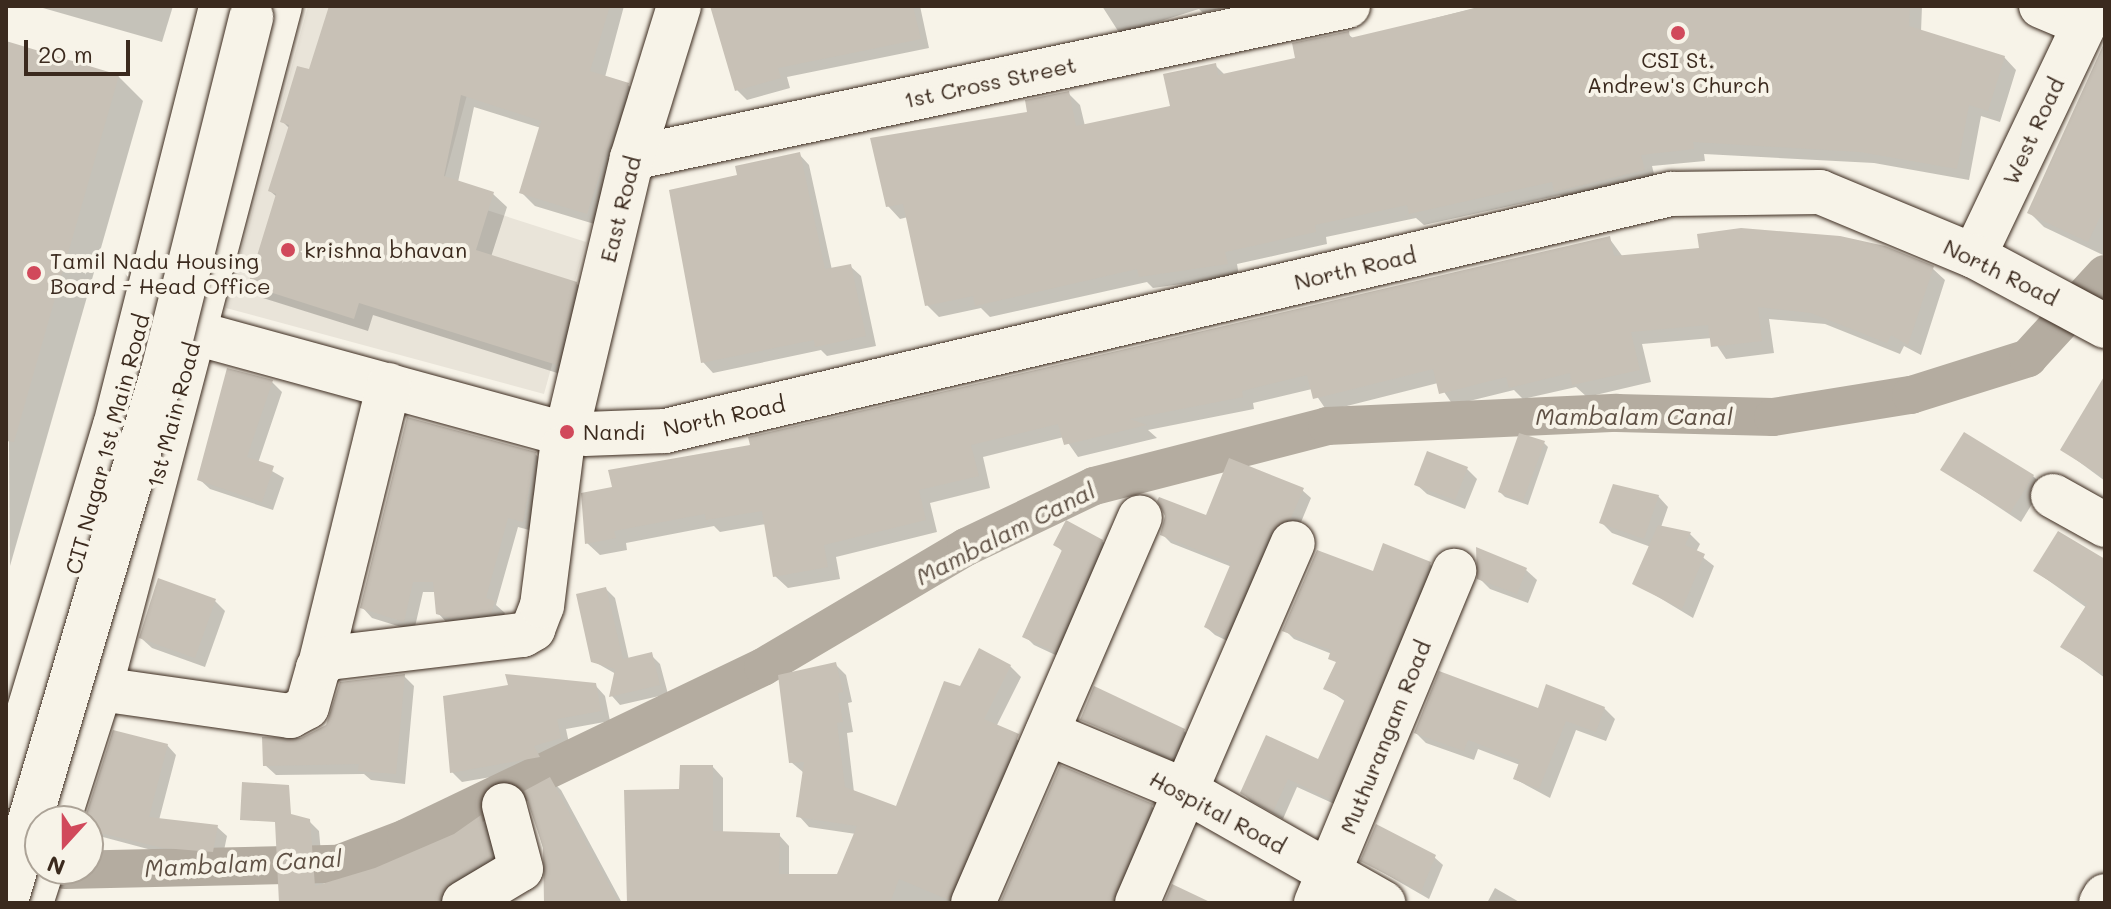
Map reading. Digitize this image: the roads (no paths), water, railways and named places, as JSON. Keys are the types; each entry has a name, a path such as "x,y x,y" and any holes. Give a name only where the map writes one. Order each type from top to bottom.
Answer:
{"street":[{"name":"CIT Nagar 1st Main Road","path":"6,786 22,687 142,319 221,6"},
{"path":"6,901 163,371 254,6"},
{"name":"1st Main Road","path":"63,805 100,689 280,6"},
{"name":"East Road","path":"321,661 508,640 533,629 542,606 567,432 632,158 679,6"},
{"name":"1st Cross Street","path":"632,158 1348,6"},
{"path":"2041,6 2089,15"},
{"name":"West Road","path":"1974,256 2089,15"},
{"name":"North Road","path":"142,319 567,432 665,431 1671,194 1820,192 1974,256 2105,326"},
{"path":"100,689 290,716 307,707 389,385"},
{"path":"2053,496 2105,525"},
{"path":"973,903 1140,518"},
{"path":"1137,903 1293,543"},
{"name":"Muthurangam Road","path":"1323,888 1454,571"},
{"name":"Hospital Road","path":"1047,733 1186,791 1323,888 1383,903"},
{"path":"464,903 521,869 504,805"},
{"path":"2101,903 2105,896"}],"waterway":[{"name":"Mambalam Canal","path":"104,869 338,864 406,838 763,667 966,547 1094,486 1327,426 1617,413 1773,417 1911,395 2028,358 2105,274"}],"place":[{"name":"CSI St. Andrew's Church","path":"1678,33"},
{"name":"krishna bhavan","path":"288,250"},
{"name":"Tamil Nadu Housing Board - Head Office","path":"34,273"},
{"name":"Nandi","path":"567,432"}]}
